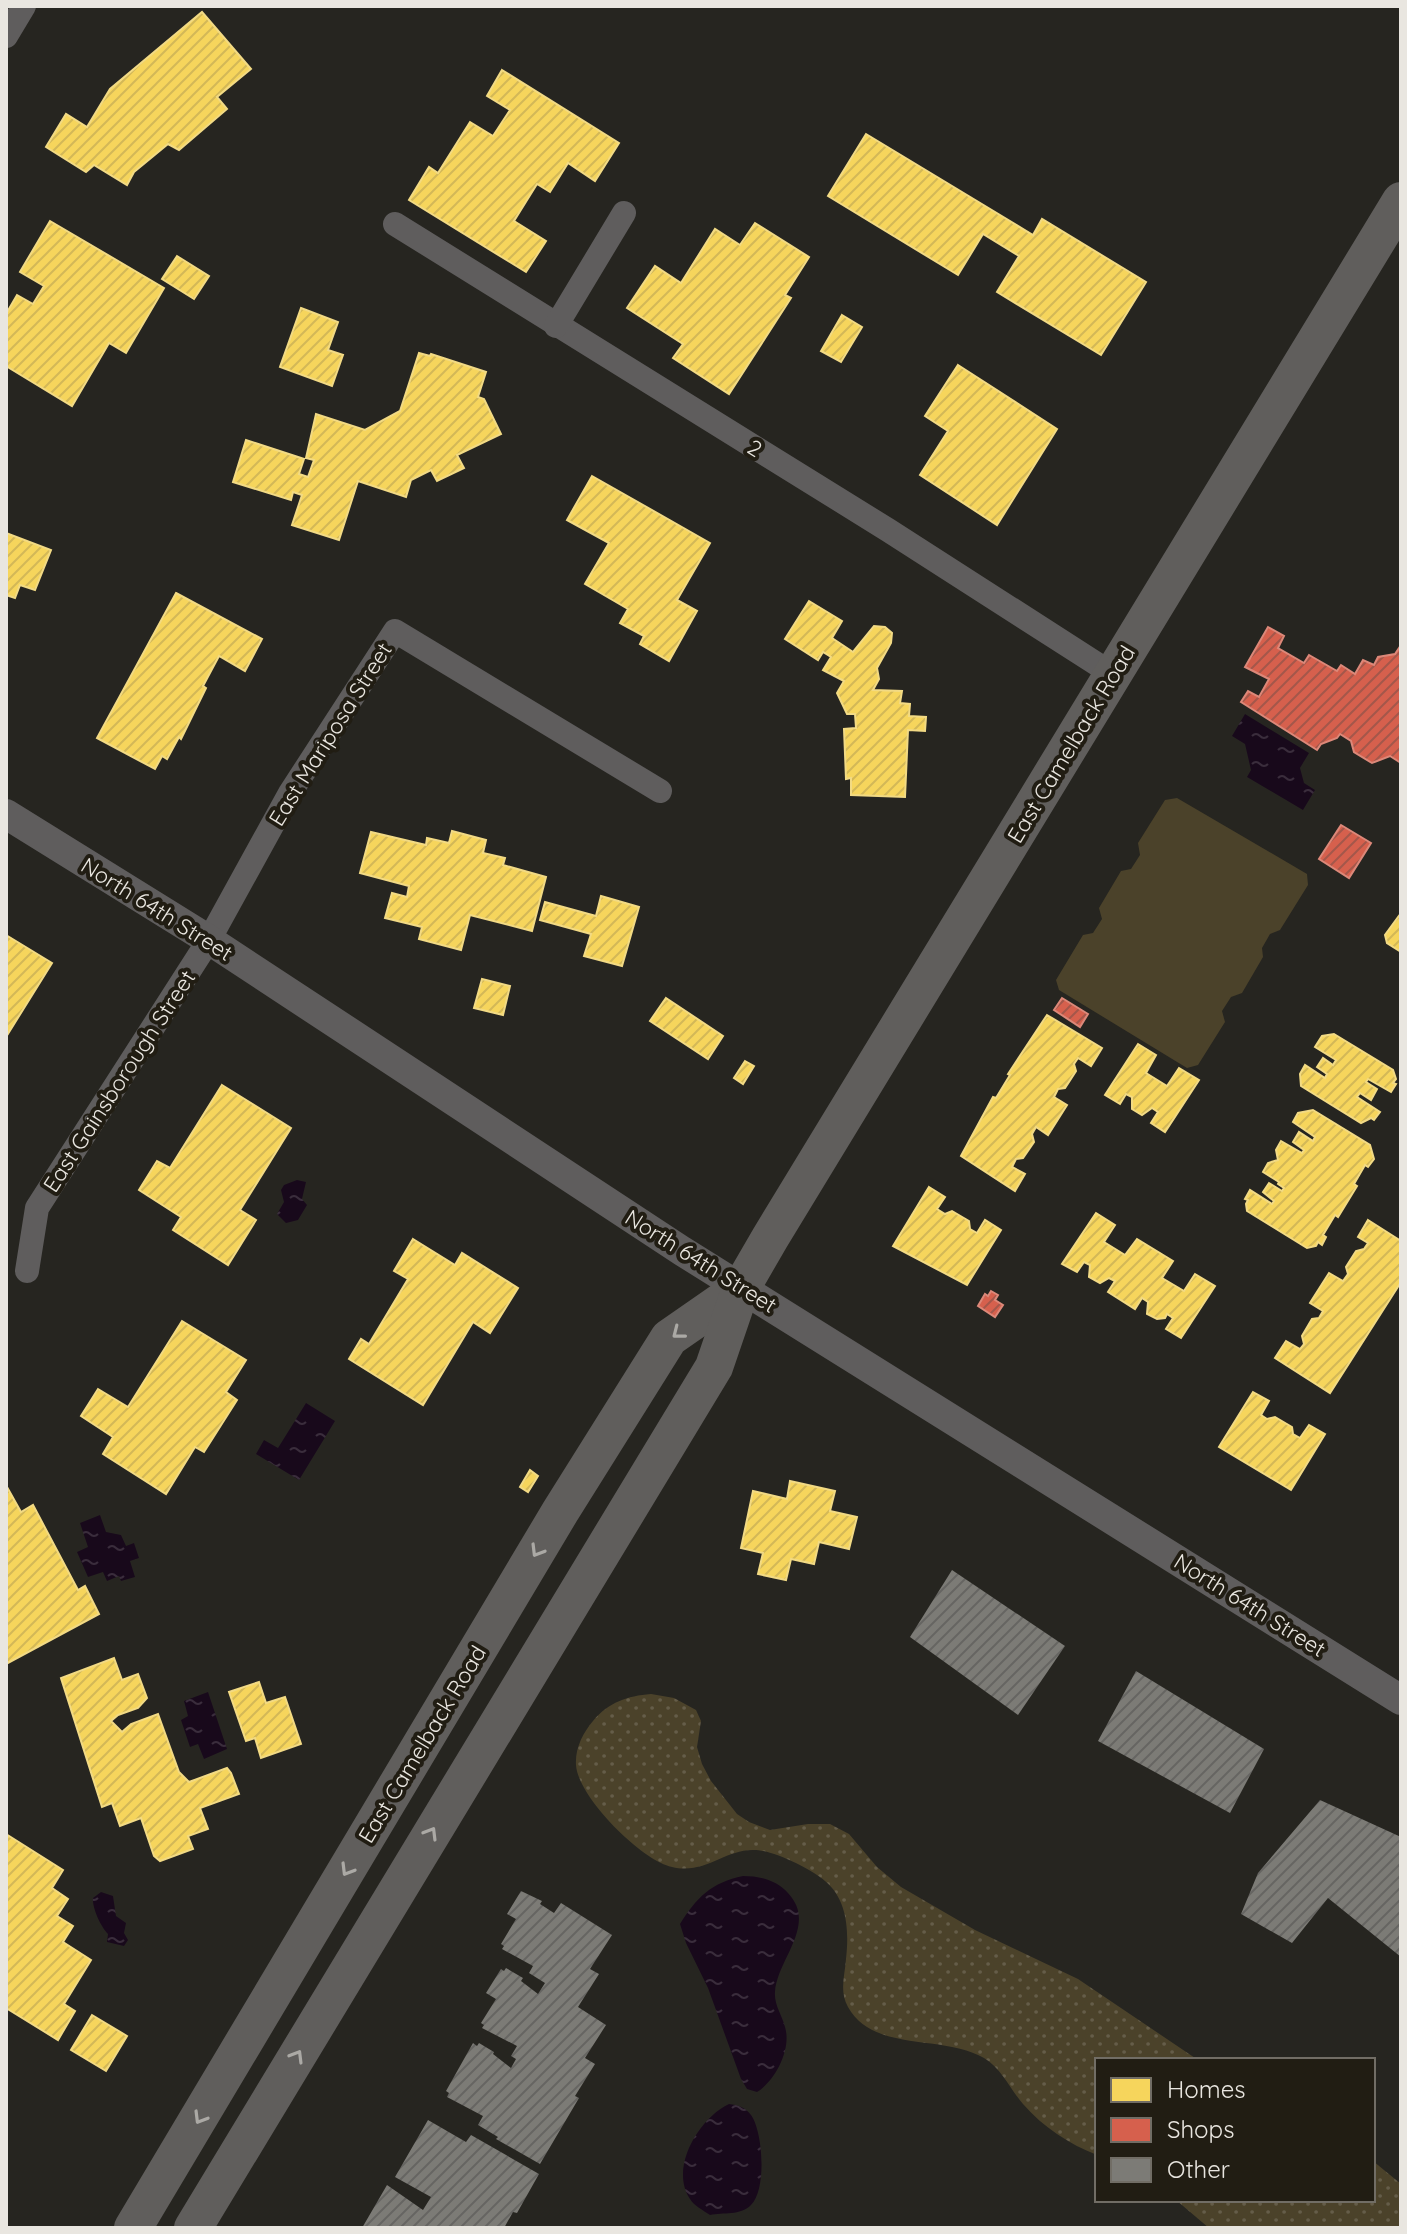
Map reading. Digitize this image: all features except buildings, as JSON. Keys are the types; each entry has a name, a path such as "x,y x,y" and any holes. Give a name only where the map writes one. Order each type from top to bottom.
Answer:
{"main road":[{"name":"East Camelback Road","path":"193,2228 714,1367 741,1288 1401,201"},
{"name":"East Camelback Road","path":"133,2228 560,1512 669,1338 741,1288"},
{"path":"424,1740 471,1767"},
{"path":"232,2065 275,2091"}],"street":[{"path":"6,36 24,6"},
{"path":"556,326 624,213"},
{"name":"2","path":"395,224 888,530 1114,675"},
{"name":"East Mariposa Street","path":"209,940 290,793 395,631 660,791"},
{"name":"North 64th Street","path":"6,814 209,940 741,1288 1401,1700"},
{"name":"East Gainsborough Street","path":"27,1271 37,1208 209,940"}],"shaded area":[{"path":"1177,798 1307,874 1308,885 1280,930 1270,934 1262,948 1263,957 1242,993 1231,997 1222,1011 1225,1022 1198,1065 1187,1068 1059,990 1056,980 1083,935 1093,933 1102,919 1099,908 1121,871 1131,869 1140,855 1138,843 1165,800"},
{"path":"651,1694 674,1698 696,1710 701,1721 697,1747 702,1764 737,1814 749,1822 770,1830 830,1824 849,1834 877,1867 901,1887 975,1930 1078,1979 1195,2058 1095,2058 1095,2154 1076,2146 1039,2120 984,2058 949,2046 910,2041 874,2031 848,2007 844,1995 845,1917 838,1897 825,1881 791,1861 754,1850 734,1853 695,1868 672,1867 644,1853 629,1840 587,1793 576,1765 578,1747 599,1714 634,1696"},
{"path":"1375,2163 1401,2184 1401,2228 1209,2228 1178,2202 1375,2202"}],"water":[{"path":"1245,714 1309,753 1300,768 1304,783 1315,790 1303,810 1247,777 1251,770 1245,744 1232,736"},
{"path":"297,1180 306,1182 302,1199 307,1205 298,1220 286,1223 277,1214 284,1202 281,1190 284,1185"},
{"path":"306,1403 335,1421 299,1480 256,1454 264,1440 278,1448"},
{"path":"100,1515 106,1532 121,1535 126,1546 134,1543 139,1558 130,1561 135,1577 121,1581 119,1576 107,1581 103,1572 88,1577 77,1552 88,1547 80,1523"},
{"path":"208,1692 227,1749 204,1759 198,1744 190,1747 181,1720 188,1716 184,1701"},
{"path":"743,1876 778,1885 796,1905 799,1917 798,1930 775,1992 787,2036 784,2054 776,2072 757,2092 747,2089 741,2079 708,1988 680,1924 706,1892 722,1882"},
{"path":"101,1892 113,1896 116,1916 126,1923 124,1933 128,1940 124,1946 107,1942 108,1934 93,1902 93,1898"},
{"path":"729,2104 746,2110 755,2123 762,2160 759,2187 747,2208 710,2215 696,2206 684,2187 685,2159 690,2145 707,2120"}]}
